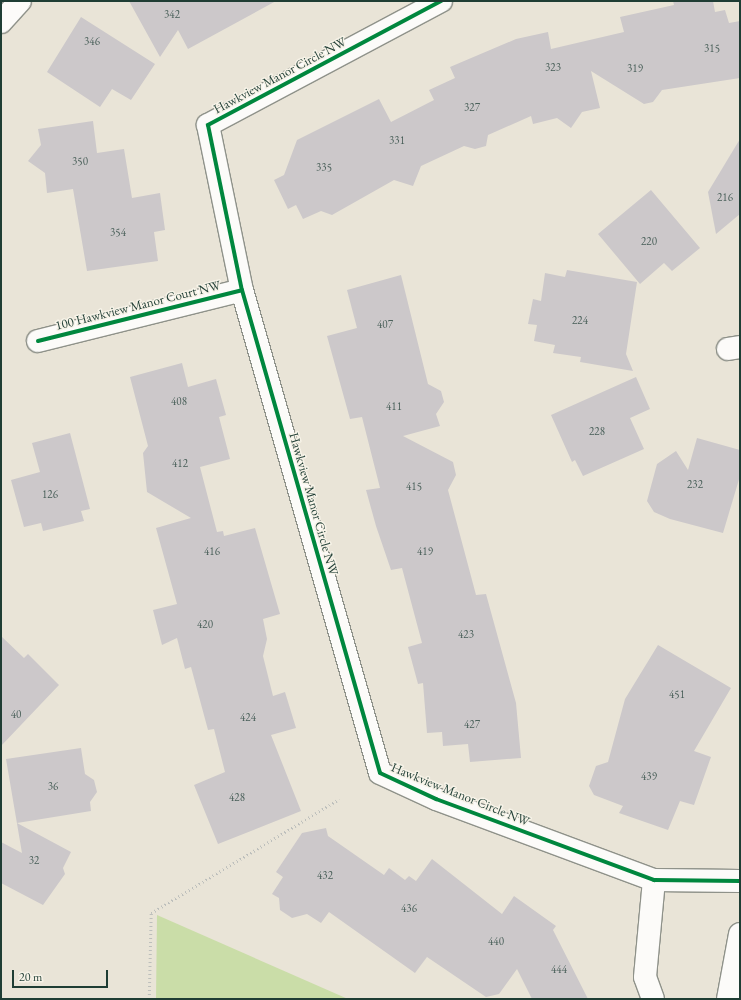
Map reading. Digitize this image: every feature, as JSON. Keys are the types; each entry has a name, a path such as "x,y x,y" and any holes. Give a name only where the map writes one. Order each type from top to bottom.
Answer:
{"street":[{"path":"1,22 20,1"},
{"name":"Hawkview Manor Circle NW","path":"441,1 208,125 242,290 380,774 436,799 654,880 740,881"},
{"name":"100 Hawkview Manor Court NW","path":"38,341 242,290"},
{"path":"653,999 645,977 654,880"},
{"path":"728,999 740,934"}],"path":[{"path":"149,999 151,913 339,799"}],"green space":[{"path":"157,915 348,999 156,999"}],"building":[{"path":"129,1 276,1 188,49 178,30 160,57"},
{"path":"673,1 713,1 715,12 725,10 729,23 740,21 740,78 662,90 653,102 644,104 591,71 600,108 582,112 571,128 557,118 533,124 531,116 488,135 486,146 475,149 464,146 421,166 413,186 394,180 332,215 321,211 303,219 296,205 288,209 274,180 284,175 297,140 379,99 391,122 434,100 429,90 455,78 450,67 516,39 548,32 551,49 624,32 620,17 674,5"},
{"path":"81,17 155,64 131,100 112,89 100,107 47,72"},
{"path":"93,121 97,153 124,149 132,198 160,193 165,230 154,232 158,261 87,271 73,189 47,193 45,173 28,161 41,145 38,129"},
{"path":"740,139 740,214 716,234 708,192"},
{"path":"651,190 700,248 672,271 664,263 640,284 598,234"},
{"path":"567,270 637,282 626,354 633,371 580,362 581,357 553,353 555,345 534,341 537,325 528,324 533,299 541,301 545,273 565,277"},
{"path":"401,275 428,384 441,391 444,402 436,414 440,426 403,436 453,462 456,475 448,490 476,595 486,594 516,703 521,758 470,762 468,744 443,746 442,732 427,733 423,683 418,684 408,647 422,643 402,568 391,570 366,490 380,488 362,417 350,419 327,336 357,328 347,290"},
{"path":"182,363 188,387 216,379 226,415 219,417 230,459 200,467 217,532 223,531 224,536 255,528 280,614 263,619 267,639 263,656 273,696 285,692 296,728 271,735 301,811 218,844 194,785 225,772 214,729 208,730 191,667 185,669 177,638 162,645 153,610 177,604 156,528 191,518 147,492 143,453 148,446 130,377"},
{"path":"636,377 650,409 630,418 644,449 583,476 575,460 572,462 551,415"},
{"path":"70,433 90,509 81,511 84,521 43,531 41,523 24,527 11,480 40,472 32,443"},
{"path":"697,438 740,450 740,476 723,533 670,519 654,512 647,501 657,464 676,451 688,470"},
{"path":"1,636 24,658 28,654 59,685 1,746"},
{"path":"658,645 731,688 694,751 711,757 694,805 680,801 668,830 619,813 623,806 594,795 589,786 596,766 608,762 625,699"},
{"path":"81,748 85,774 94,780 97,792 90,802 91,811 17,823 71,852 63,868 65,874 43,905 1,883 1,842 22,853 6,759"},
{"path":"326,828 328,836 384,875 389,868 405,880 409,876 416,881 432,859 502,914 514,896 556,926 553,930 588,999 532,999 517,969 499,994 486,997 427,957 415,973 329,912 321,923 307,914 292,918 280,910 279,898 272,894 283,877 276,872 302,833"}],"cycle path":[{"path":"441,1 208,125 242,290 380,773 436,799 654,880 740,881"},
{"path":"38,341 242,290"}]}
